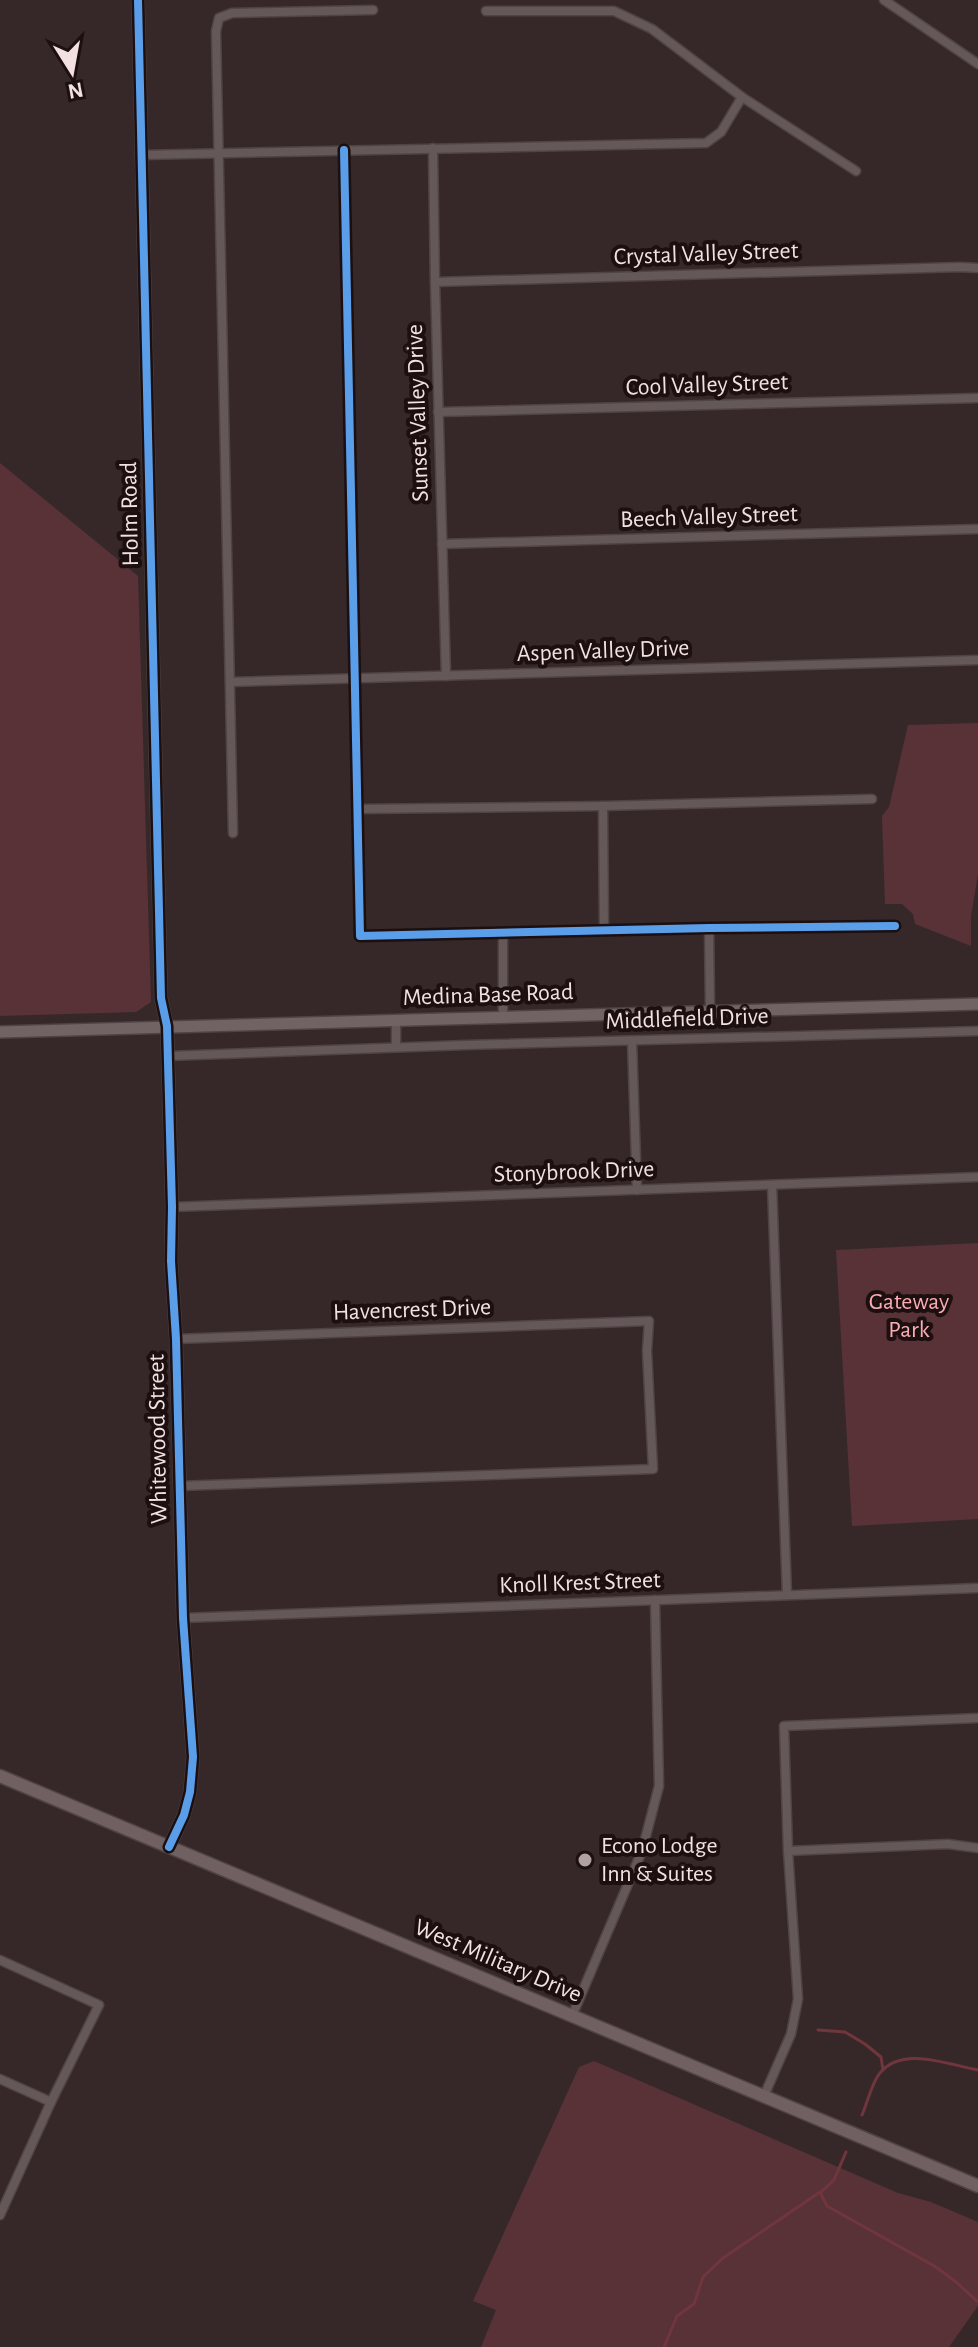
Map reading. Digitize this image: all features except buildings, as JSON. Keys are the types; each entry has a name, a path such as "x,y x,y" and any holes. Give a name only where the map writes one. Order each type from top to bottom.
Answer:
{"main road":[{"name":"West Military Drive","path":"0,1776 978,2186"}],"street":[{"name":"Holm Road","path":"138,0 161,998 167,1026"},
{"path":"884,0 978,64"},
{"path":"233,833 216,31 219,18 232,13 373,10"},
{"path":"486,11 614,11 652,29 742,97 856,171"},
{"path":"142,155 706,143 721,132 742,97"},
{"name":"Sunset Valley Drive","path":"433,148 446,676"},
{"path":"344,150 360,936 895,926"},
{"name":"Crystal Valley Street","path":"435,282 978,268"},
{"name":"Cool Valley Street","path":"438,412 978,398"},
{"name":"Beech Valley Street","path":"442,544 978,529"},
{"name":"Aspen Valley Drive","path":"230,682 978,660"},
{"path":"357,809 872,799"},
{"path":"603,806 604,931"},
{"path":"709,928 710,1010"},
{"path":"503,933 503,1018"},
{"name":"Medina Base Road","path":"0,1032 978,1004"},
{"path":"396,1020 396,1047"},
{"name":"Whitewood Street","path":"167,1026 183,1618 192,1732 190,1792 184,1815 169,1847"},
{"name":"Middlefield Drive","path":"168,1056 978,1031"},
{"path":"632,1041 637,1190"},
{"name":"Stonybrook Drive","path":"172,1207 978,1177"},
{"path":"772,1185 787,1595"},
{"name":"Havencrest Drive","path":"176,1339 649,1321 647,1351 653,1469 179,1486"},
{"name":"Knoll Krest Street","path":"183,1618 978,1588"},
{"path":"572,2016 642,1851 655,1807 659,1786 655,1600"},
{"path":"764,2096 791,2034 798,1999 788,1851 784,1726 978,1718"},
{"path":"788,1851 948,1844 978,1848"},
{"path":"0,1960 99,2005 0,2215"},
{"path":"0,2079 51,2102"}],"green space":[{"path":"0,463 138,576 151,1002 136,1012 0,1016"},
{"path":"978,723 978,874 971,916 971,946 915,924 913,914 902,904 885,904 882,816 889,807 908,725"},
{"name":"Gateway Park","path":"978,1243 978,1519 852,1526 836,1250"},
{"path":"594,2061 898,2193 931,2202 978,2222 978,2306 949,2347 481,2347 496,2310 473,2301 579,2067"}],"waterway":[{"path":"818,2030 845,2032 865,2044 881,2057 883,2070"},
{"path":"862,2115 877,2077 889,2065 901,2060 926,2059 978,2070"},
{"path":"821,2192 834,2180 846,2152"},
{"path":"664,2347 677,2316 694,2304 703,2277 723,2258 820,2192 827,2206 936,2267 978,2302"}],"cycle path":[{"path":"138,0 161,998 167,1026 183,1618 193,1757 190,1792 184,1815 169,1847"},
{"path":"344,150 360,936 895,926"}],"place":[{"name":"Econo Lodge Inn & Suites","path":"585,1860"}]}
